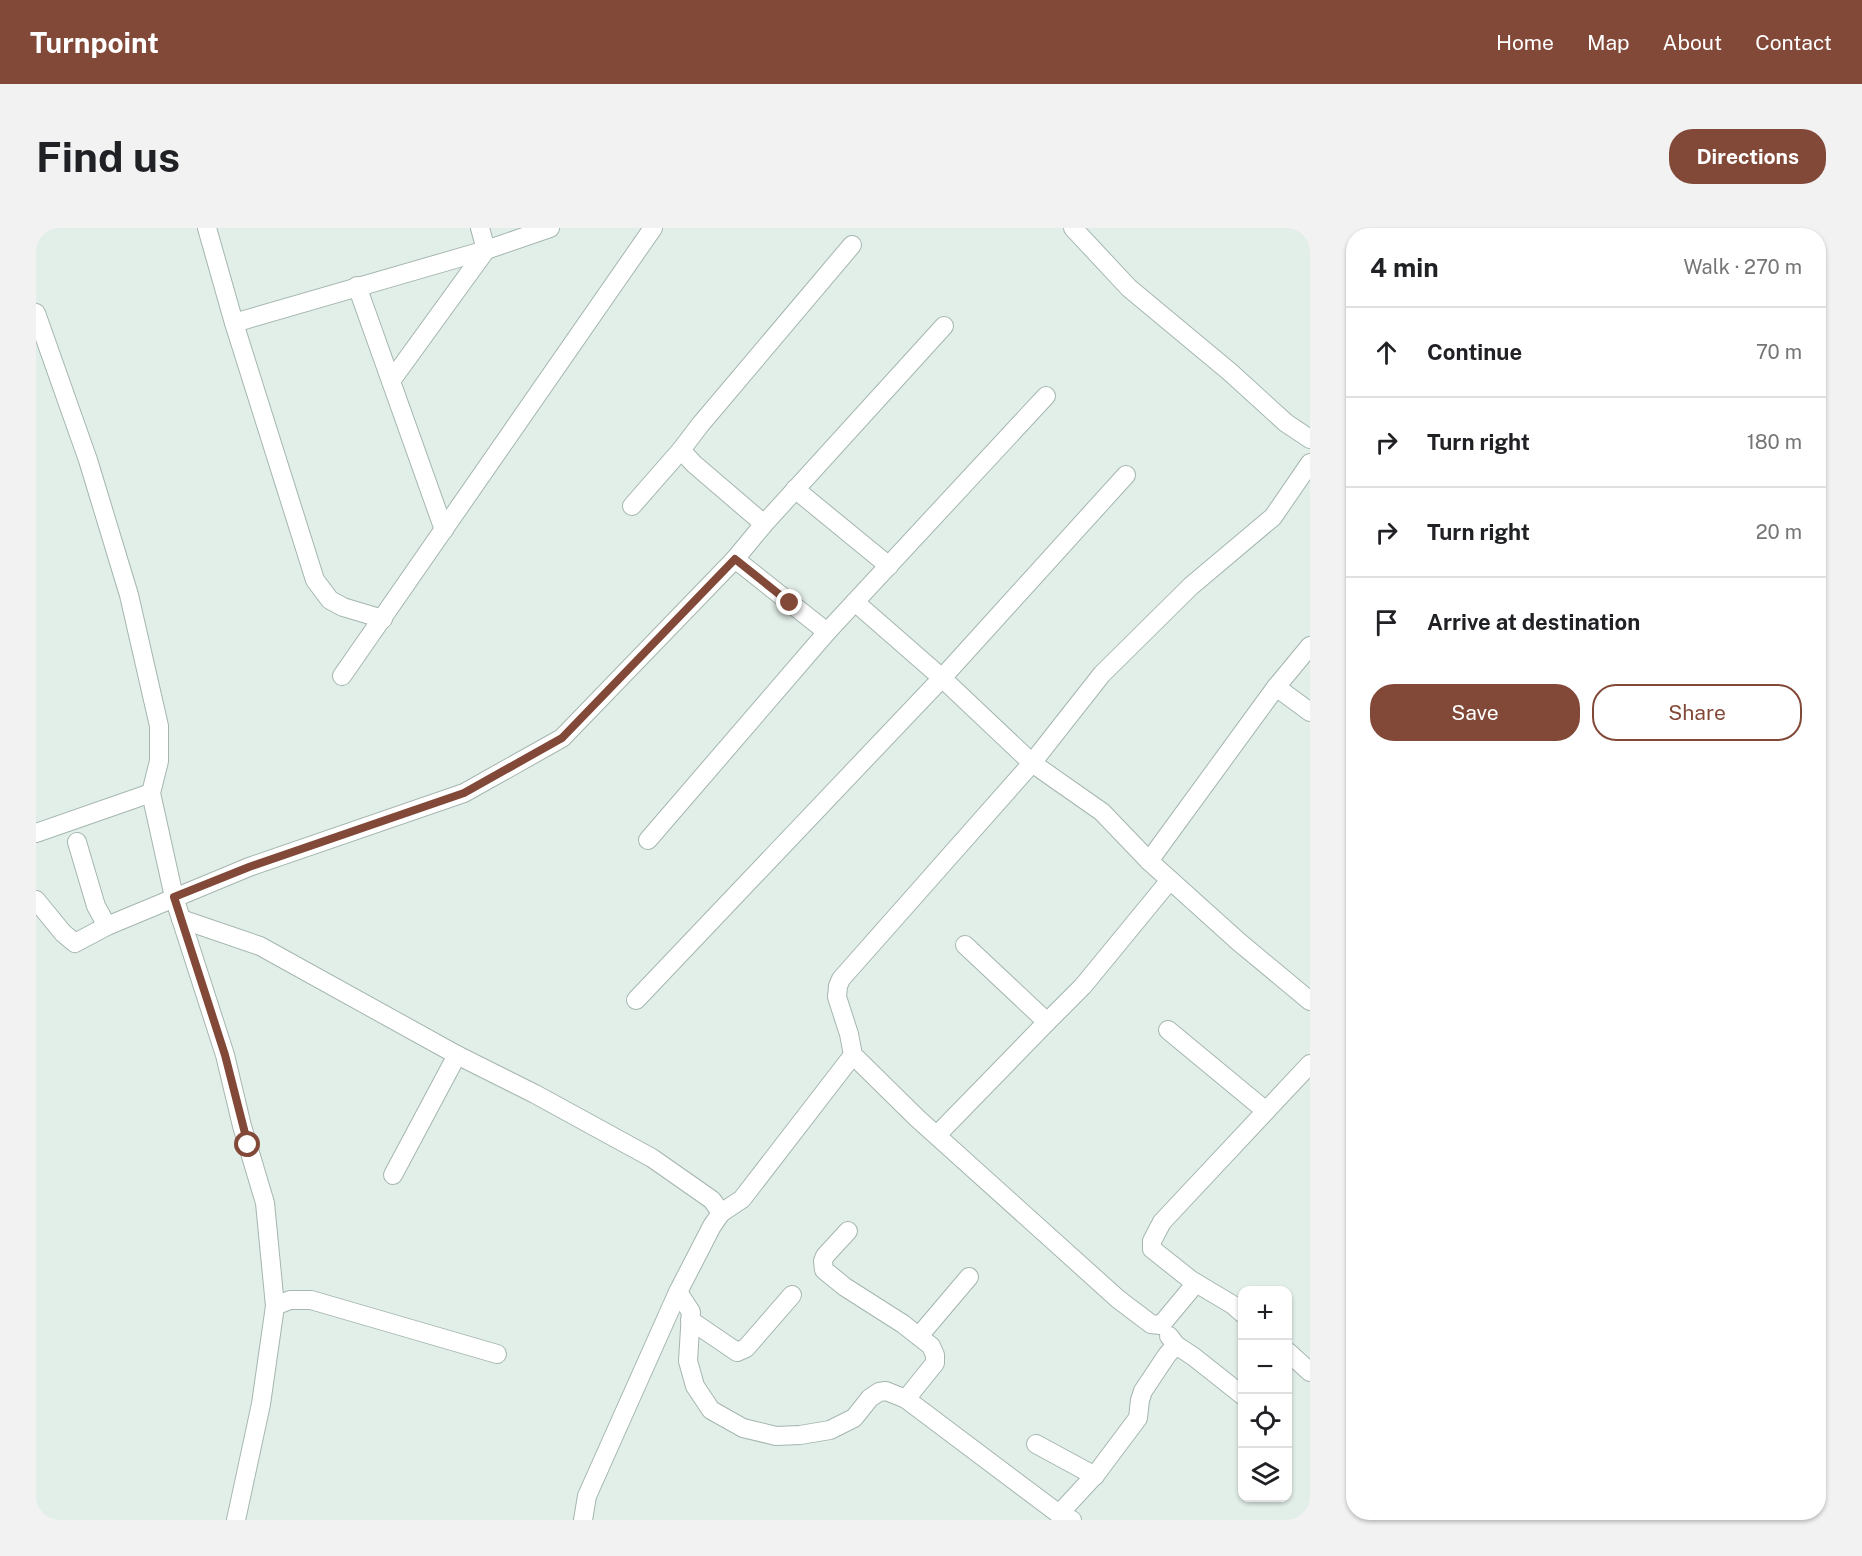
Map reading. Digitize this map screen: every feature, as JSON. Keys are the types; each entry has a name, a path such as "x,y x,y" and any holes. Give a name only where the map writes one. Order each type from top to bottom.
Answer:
{"street":[{"path":"207,228 234,323 315,580 330,600 343,607 383,619"},
{"path":"480,228 486,250"},
{"path":"234,323 486,250 550,228"},
{"path":"342,676 652,228"},
{"path":"1073,228 1130,288 1230,372 1286,423 1310,439"},
{"path":"632,506 852,245"},
{"path":"391,381 486,250"},
{"path":"357,286 444,530"},
{"path":"36,313 88,460 129,595 159,726 159,761 151,793 174,897 225,1055 242,1126 265,1203 275,1306 261,1404 236,1520"},
{"path":"36,900 63,933 75,943 107,926 249,867 464,793 562,738 735,559 795,489 944,326"},
{"path":"648,840 827,632 1047,396"},
{"path":"681,450 764,524"},
{"path":"1241,1394 1194,1357 1176,1346 1161,1325 1151,1324 1118,1299 937,1135 853,1055 837,997 838,986 842,979 1032,763 1102,674 1191,586 1273,517 1310,465"},
{"path":"636,1000 942,678 1126,475"},
{"path":"795,489 889,566"},
{"path":"735,559 827,632"},
{"path":"855,602 942,678 1032,763 1102,812 1149,861 1239,942 1310,1001"},
{"path":"1149,861 1276,687 1310,646"},
{"path":"1276,687 1310,712"},
{"path":"36,833 151,793"},
{"path":"77,842 96,906 107,926"},
{"path":"937,1135 1083,986 1170,880"},
{"path":"181,919 260,946 457,1055 535,1094 652,1158 712,1200 721,1213"},
{"path":"965,945 1047,1022"},
{"path":"1168,1030 1266,1112"},
{"path":"393,1175 457,1055"},
{"path":"583,1520 587,1496 678,1292 712,1226 721,1213 742,1199 853,1055"},
{"path":"1238,1310 1196,1283 1152,1249 1152,1241 1162,1222 1310,1064"},
{"path":"848,1231 825,1256 824,1270 845,1287 932,1346 935,1363 906,1400"},
{"path":"919,1336 969,1278"},
{"path":"1161,1325 1196,1283"},
{"path":"678,1292 691,1312 688,1361 695,1386 711,1410 743,1428 776,1436 800,1436 830,1430 854,1418 870,1398 879,1392 886,1391 906,1400 1065,1517 1138,1418 1143,1391 1167,1355 1176,1346"},
{"path":"690,1320 737,1352 746,1347 792,1295"},
{"path":"275,1306 290,1300 311,1300 497,1354"},
{"path":"1292,1359 1310,1372"},
{"path":"1036,1444 1095,1476"}],"route":[{"path":"248,1145 225,1055 174,897 249,867 464,793 562,738 735,559 790,603"}]}
